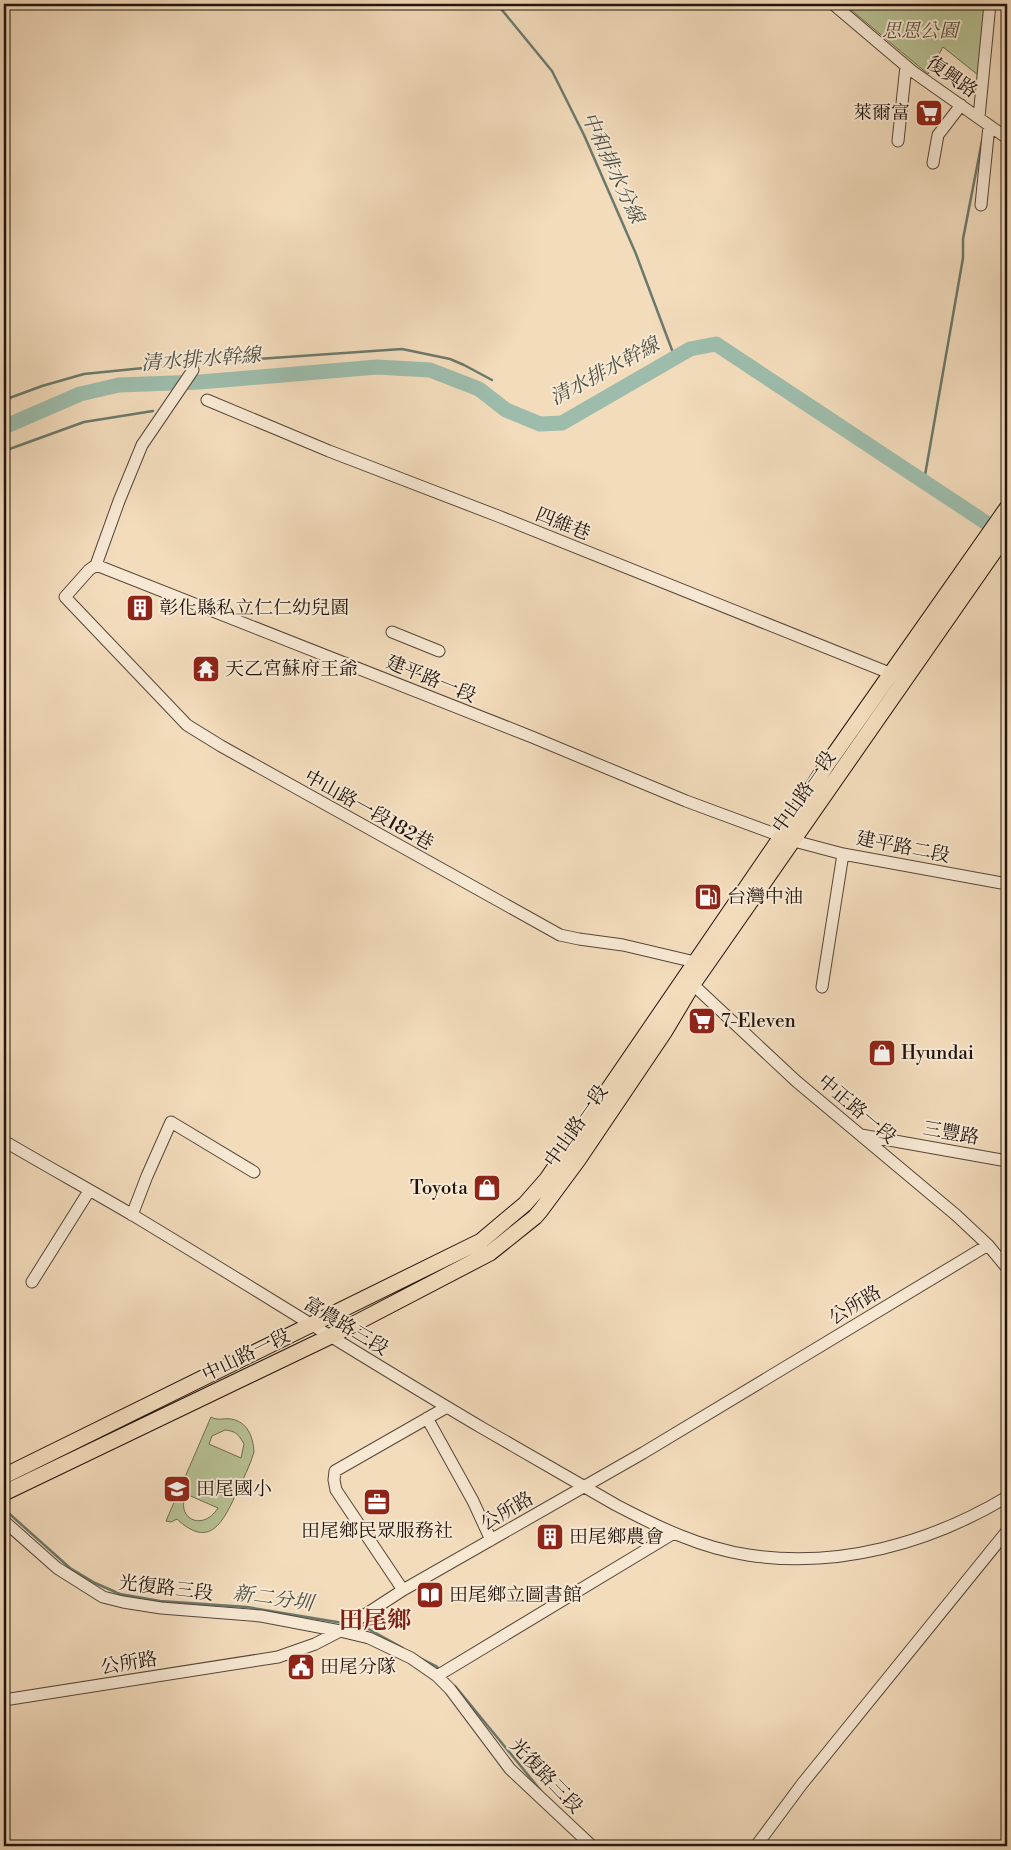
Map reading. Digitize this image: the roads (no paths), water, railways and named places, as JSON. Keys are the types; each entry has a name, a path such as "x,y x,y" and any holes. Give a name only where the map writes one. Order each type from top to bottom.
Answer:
{"main road":[{"path":"980,559 1003,514"},
{"path":"980,559 1007,533"},
{"name":"中山路一段","path":"788,839 826,766 891,673 980,559"},
{"name":"中山路一段","path":"4,1476 481,1241 525,1204 547,1179 788,839 905,680 980,559"},
{"name":"中山路一段","path":"4,1493 329,1337 490,1253 535,1217 578,1160 665,1031 689,980"}],"street":[{"name":"復興路","path":"833,4 906,66 1007,138"},
{"path":"978,117 990,4"},
{"path":"898,141 906,66"},
{"path":"933,163 938,136 961,105"},
{"path":"981,205 989,126"},
{"path":"96,565 115,510 142,446 193,370"},
{"name":"四維巷","path":"207,400 329,451 498,516 905,680"},
{"name":"中山路一段182巷","path":"96,565 88,570 65,597 187,726 560,935 622,945 700,965"},
{"name":"建平路一段","path":"96,565 532,737 686,801 788,839"},
{"path":"392,632 439,651"},
{"name":"建平路二段","path":"788,839 843,854 1007,884"},
{"path":"822,987 843,854"},
{"name":"中正路一段","path":"689,980 796,1080 956,1215 988,1245 1007,1268"},
{"path":"132,1215 171,1122 254,1172"},
{"name":"三豐路","path":"859,1134 1007,1161"},
{"name":"富農路三段","path":"4,1141 132,1215 329,1337 584,1487 643,1519 703,1545 747,1556 803,1560 865,1553 924,1537 985,1510 1007,1498"},
{"path":"32,1282 90,1191"},
{"name":"公所路","path":"4,1700 278,1657 315,1644 340,1631 403,1590 652,1448 988,1245"},
{"path":"403,1590 336,1490 335,1471 446,1407"},
{"path":"427,1418 491,1540"},
{"name":"光復路三段","path":"4,1520 57,1568 103,1597 161,1608 261,1616 340,1631 369,1638 411,1658 436,1676 450,1690 510,1769 592,1846"},
{"path":"756,1846 802,1784 1007,1531"},
{"path":"436,1676 674,1532"}],"waterway":[{"name":"中和排水分線","path":"497,4 552,71 584,135 636,254 675,358"},
{"path":"924,481 963,258 963,239 982,141"},
{"name":"清水排水幹線","path":"4,427 80,394 119,385 200,382 377,367 430,370 479,389 506,410 540,424 562,423 690,349 716,344 1003,534"},
{"path":"4,400 42,386 84,374 183,364 402,349 450,359 492,380"},
{"path":"4,451 84,422 153,411"},
{"name":"新二分圳","path":"4,1509 70,1568 95,1583 120,1594 160,1601 247,1607 343,1623"},
{"name":"新二分圳","path":"356,1625 363,1626 403,1648"},
{"name":"新二分圳","path":"418,1657 436,1666 441,1671"},
{"name":"新二分圳","path":"455,1686 542,1792"}],"place":[{"name":"萊爾富","path":"929,113"},
{"name":"彰化縣私立仁仁幼兒園","path":"140,608"},
{"name":"天乙宮蘇府王爺","path":"206,669"},
{"name":"台灣中油","path":"708,897"},
{"name":"7-Eleven","path":"702,1021"},
{"name":"Hyundai","path":"882,1053"},
{"name":"Toyota","path":"487,1188"},
{"name":"田尾國小","path":"177,1489"},
{"name":"田尾鄉民眾服務社","path":"377,1502"},
{"name":"田尾鄉農會","path":"550,1537"},
{"name":"田尾鄉立圖書館","path":"430,1595"},
{"name":"田尾分隊","path":"301,1667"}],"district":[{"name":"田尾鄉","path":"375,1621"}],"park label":[{"name":"思恩公園","path":"920,31"}]}
